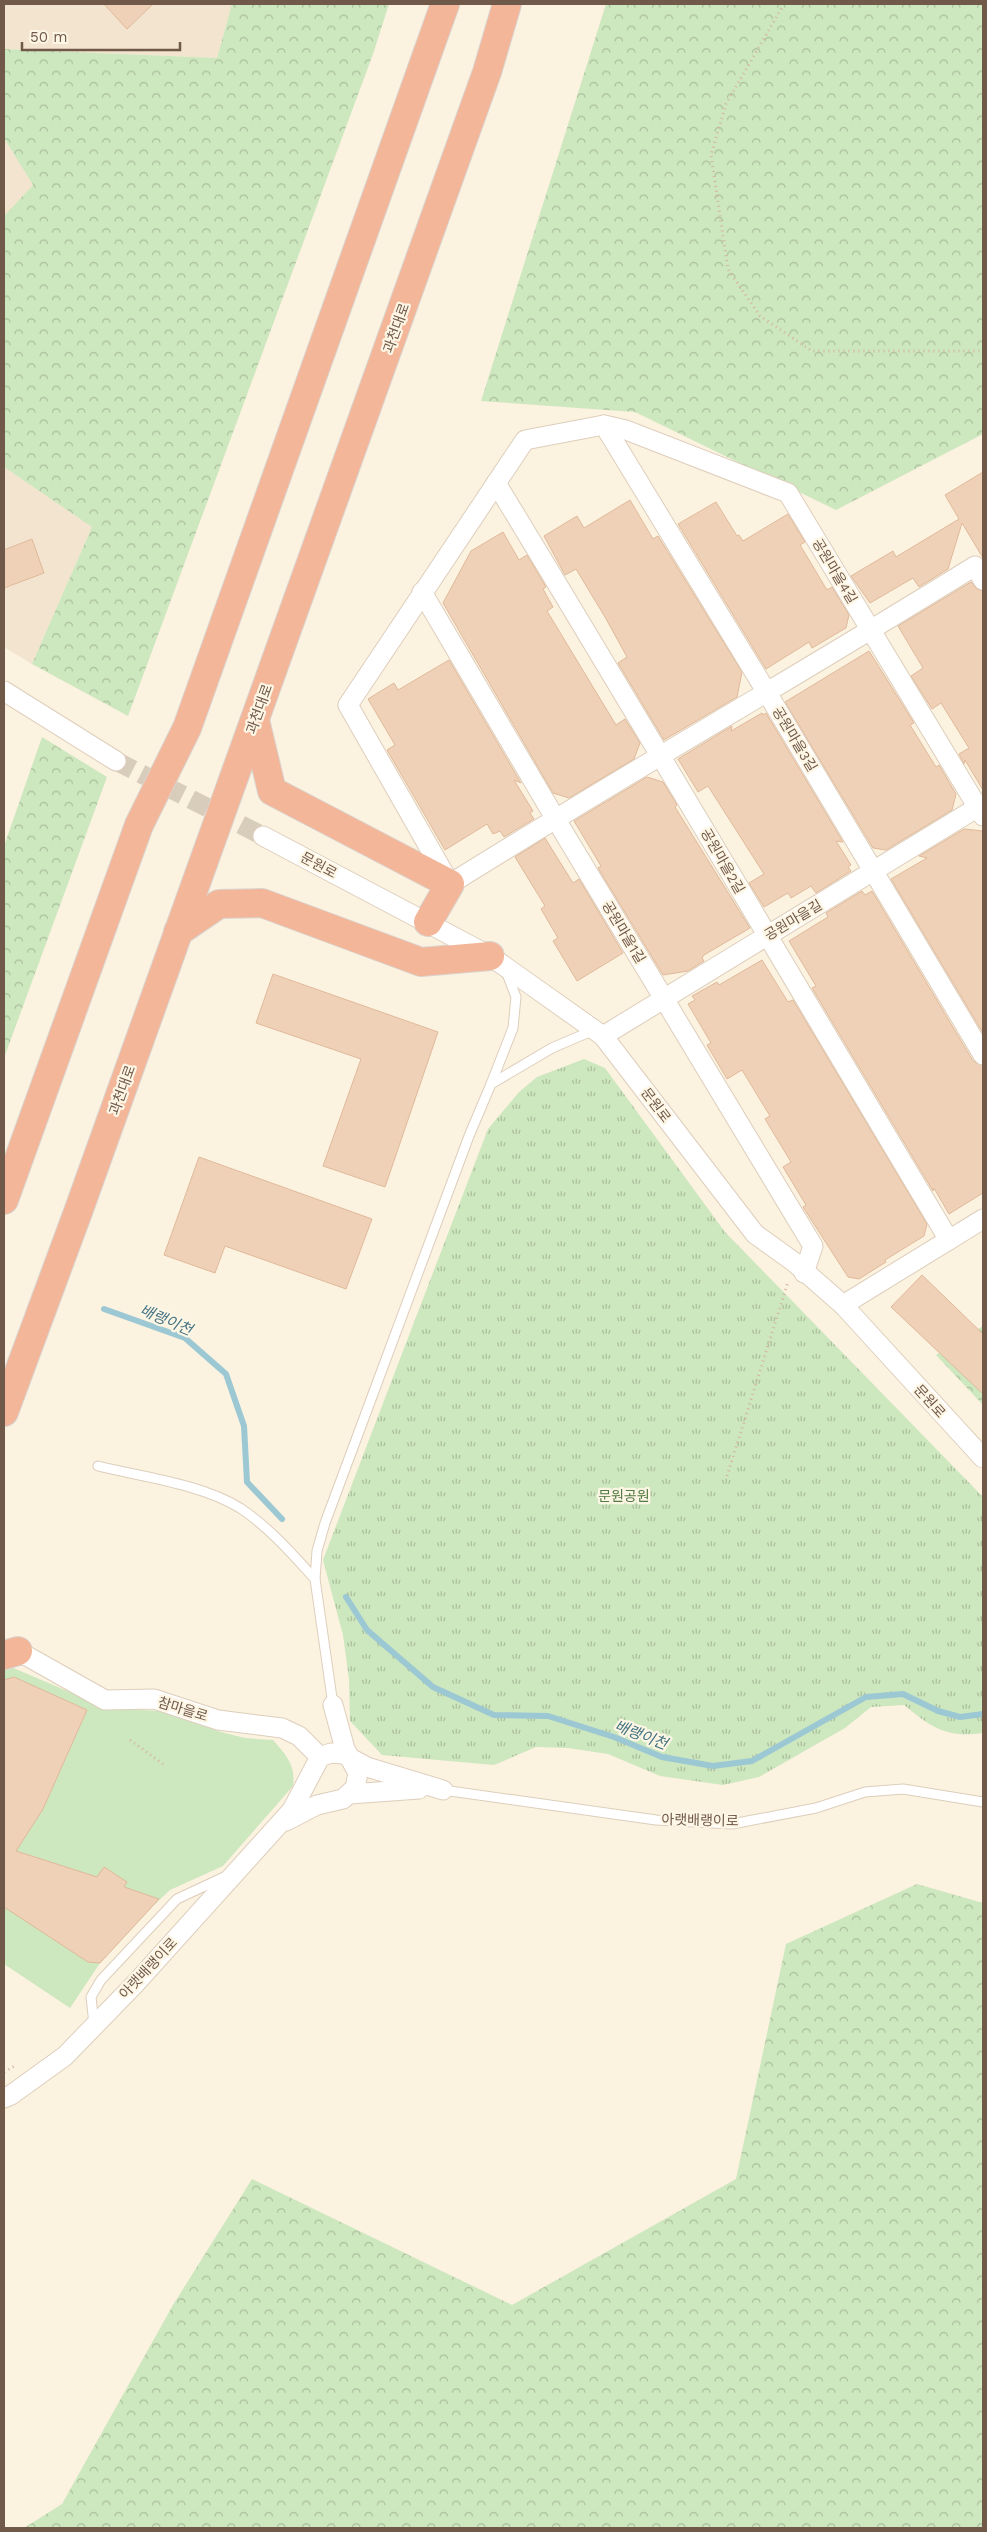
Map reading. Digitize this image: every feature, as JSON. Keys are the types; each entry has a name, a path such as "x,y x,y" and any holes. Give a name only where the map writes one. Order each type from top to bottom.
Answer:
{"highway":[{"path":"4,1200 139,825 187,728 445,4"},
{"name":"과천대로","path":"4,1412 78,1212 487,72 507,4"},
{"path":"255,720 272,791 450,884 428,922"},
{"path":"178,932 219,904 262,903 421,962 497,962"}],"street":[{"path":"604,425 525,440 348,705 450,884 554,818 766,691 871,631 979,573"},
{"name":"공원마을4길","path":"604,425 626,430 788,494 981,809"},
{"name":"공원마을3길","path":"604,425 766,691 983,1055"},
{"name":"공원마을2길","path":"496,483 662,755 766,936 949,1240"},
{"name":"공원마을1길","path":"422,592 554,818 813,1246 799,1268"},
{"path":"4,691 116,761"},
{"name":"공원마을길","path":"599,1033 664,998 981,809"},
{"name":"문원로","path":"263,836 428,922 497,962 599,1033 755,1234 843,1305 983,1458"},
{"path":"843,1305 983,1219"},
{"name":"참마을로","path":"11,1653 60,1675 105,1700 154,1699 218,1720 282,1728 299,1736 322,1756"},
{"path":"280,1824 292,1810 315,1763 322,1756 332,1725 333,1704"},
{"path":"333,1704 345,1749 358,1773 358,1780 343,1797"},
{"path":"322,1756 338,1753 367,1767 444,1790"},
{"path":"310,1776 314,1789 320,1795 343,1797"},
{"path":"280,1824 317,1805 343,1797 387,1790 444,1790"},
{"name":"아랫배랭이로","path":"4,2098 65,2056 280,1824"}],"lane":[{"path":"333,1704 315,1579 317,1551 325,1523 513,1028 516,998 497,962"},
{"path":"491,1084 552,1048 599,1033"},
{"path":"98,1466 201,1491 240,1508 283,1544 315,1579"},
{"name":"아랫배랭이로","path":"444,1790 656,1820 732,1824 816,1808 865,1792 903,1789 983,1802"},
{"path":"94,2026 91,1998 101,1980 177,1899 235,1872"}],"path":[{"path":"784,4 726,104 711,155 728,269 760,316 812,351 983,351"},
{"path":"727,1476 799,1268"},
{"path":"130,1740 163,1764"},
{"path":"4,2072 20,2063"}],"shaded area":[{"path":"4,4 232,4 217,58 4,49"},
{"path":"4,138 33,185 4,216"},
{"path":"4,467 92,527 32,664 4,647"}],"green space":[{"path":"232,4 389,4 373,54 128,716 32,664 92,527 4,467 4,216 33,185 4,138 4,49 217,58"},
{"path":"606,4 983,4 983,434 836,510 635,412 481,401"},
{"path":"42,737 107,777 4,1058 4,846"},
{"name":"문원공원","path":"584,1059 605,1068 725,1232 983,1497 983,1733 959,1734 940,1730 904,1705 871,1707 845,1728 759,1777 723,1785 660,1776 608,1754 568,1748 536,1747 494,1765 382,1755 350,1721 349,1679 343,1635 323,1560 488,1129 519,1092 537,1077"},
{"path":"983,1326 983,1405 936,1355"},
{"path":"4,1664 107,1708 159,1711 221,1732 245,1738 273,1740 286,1756 293,1772 293,1786 223,1866 170,1890 100,1963 70,2008 4,1964"},
{"path":"917,1884 983,1903 983,2528 24,2528 62,2504 173,2305 252,2179 512,2305 736,2179 786,1944"}],"building":[{"path":"104,4 153,4 127,29"},
{"path":"983,472 983,558 962,523 948,569 919,587 913,578 870,603 851,576 893,551 896,557 959,519 945,495"},
{"path":"630,500 653,539 658,536 742,672 737,697 664,740 618,663 627,657 605,617 576,569 565,575 544,536 577,516 584,528"},
{"path":"716,502 737,536 739,535 743,541 788,514 805,542 800,545 827,590 832,587 849,615 846,628 812,648 809,642 766,669 678,524"},
{"path":"503,532 519,560 527,555 546,587 543,589 553,607 547,611 616,725 625,719 640,743 634,759 569,798 553,793 443,603 471,551"},
{"path":"32,539 44,573 4,588 4,550"},
{"path":"971,582 977,589 983,591 983,790 965,760 964,764 959,754 969,748 941,703 932,709 911,676 923,668 898,626"},
{"path":"869,651 914,723 910,725 936,767 939,765 956,794 952,810 886,850 873,848 785,702"},
{"path":"449,660 521,783 514,780 533,811 530,813 534,819 504,837 500,831 493,834 487,824 445,850 387,750 395,745 368,699 394,683 398,690"},
{"path":"762,713 763,715 766,713 843,842 836,841 851,865 848,867 851,871 816,893 811,886 791,898 788,893 764,907 749,883 764,874 708,786 698,792 678,759 732,726 731,731"},
{"path":"647,777 663,782 677,805 675,807 750,928 704,955 702,958 704,961 688,971 663,975 598,868 601,866 574,821"},
{"path":"964,829 983,831 983,1033 891,879 927,858 919,856"},
{"path":"545,838 573,883 579,879 623,953 577,981 553,941 558,938 541,909 545,906 515,857"},
{"path":"862,891 865,895 872,891 973,1061 983,1066 983,1193 949,1214 934,1188 933,1191 812,988 816,986 789,941 828,917 826,913"},
{"path":"762,960 788,1002 793,1000 927,1224 924,1236 885,1260 886,1262 859,1279 848,1277 803,1207 806,1205 783,1167 791,1162 765,1119 770,1116 742,1070 727,1079 707,1045 711,1043 688,1004 695,1000 692,996 717,982 719,985"},
{"path":"273,974 438,1032 385,1187 323,1166 361,1059 256,1023"},
{"path":"199,1157 372,1219 346,1289 225,1246 215,1273 164,1255"},
{"path":"922,1275 983,1334 983,1394 891,1307"},
{"path":"14,1677 87,1710 43,1809 16,1851 97,1877 104,1867 127,1882 124,1887 159,1899 100,1963 88,1962 4,1907 4,1680"}],"waterway":[{"name":"배랭이천","path":"104,1309 185,1338 226,1374 244,1426 247,1482 282,1519"},
{"name":"배랭이천","path":"346,1597 367,1630 433,1687 494,1715 548,1716 614,1737 662,1757 713,1766 752,1761 866,1697 903,1694 938,1711 960,1717 983,1714"}],"tunnel":[{"path":"116,761 263,836"}]}
